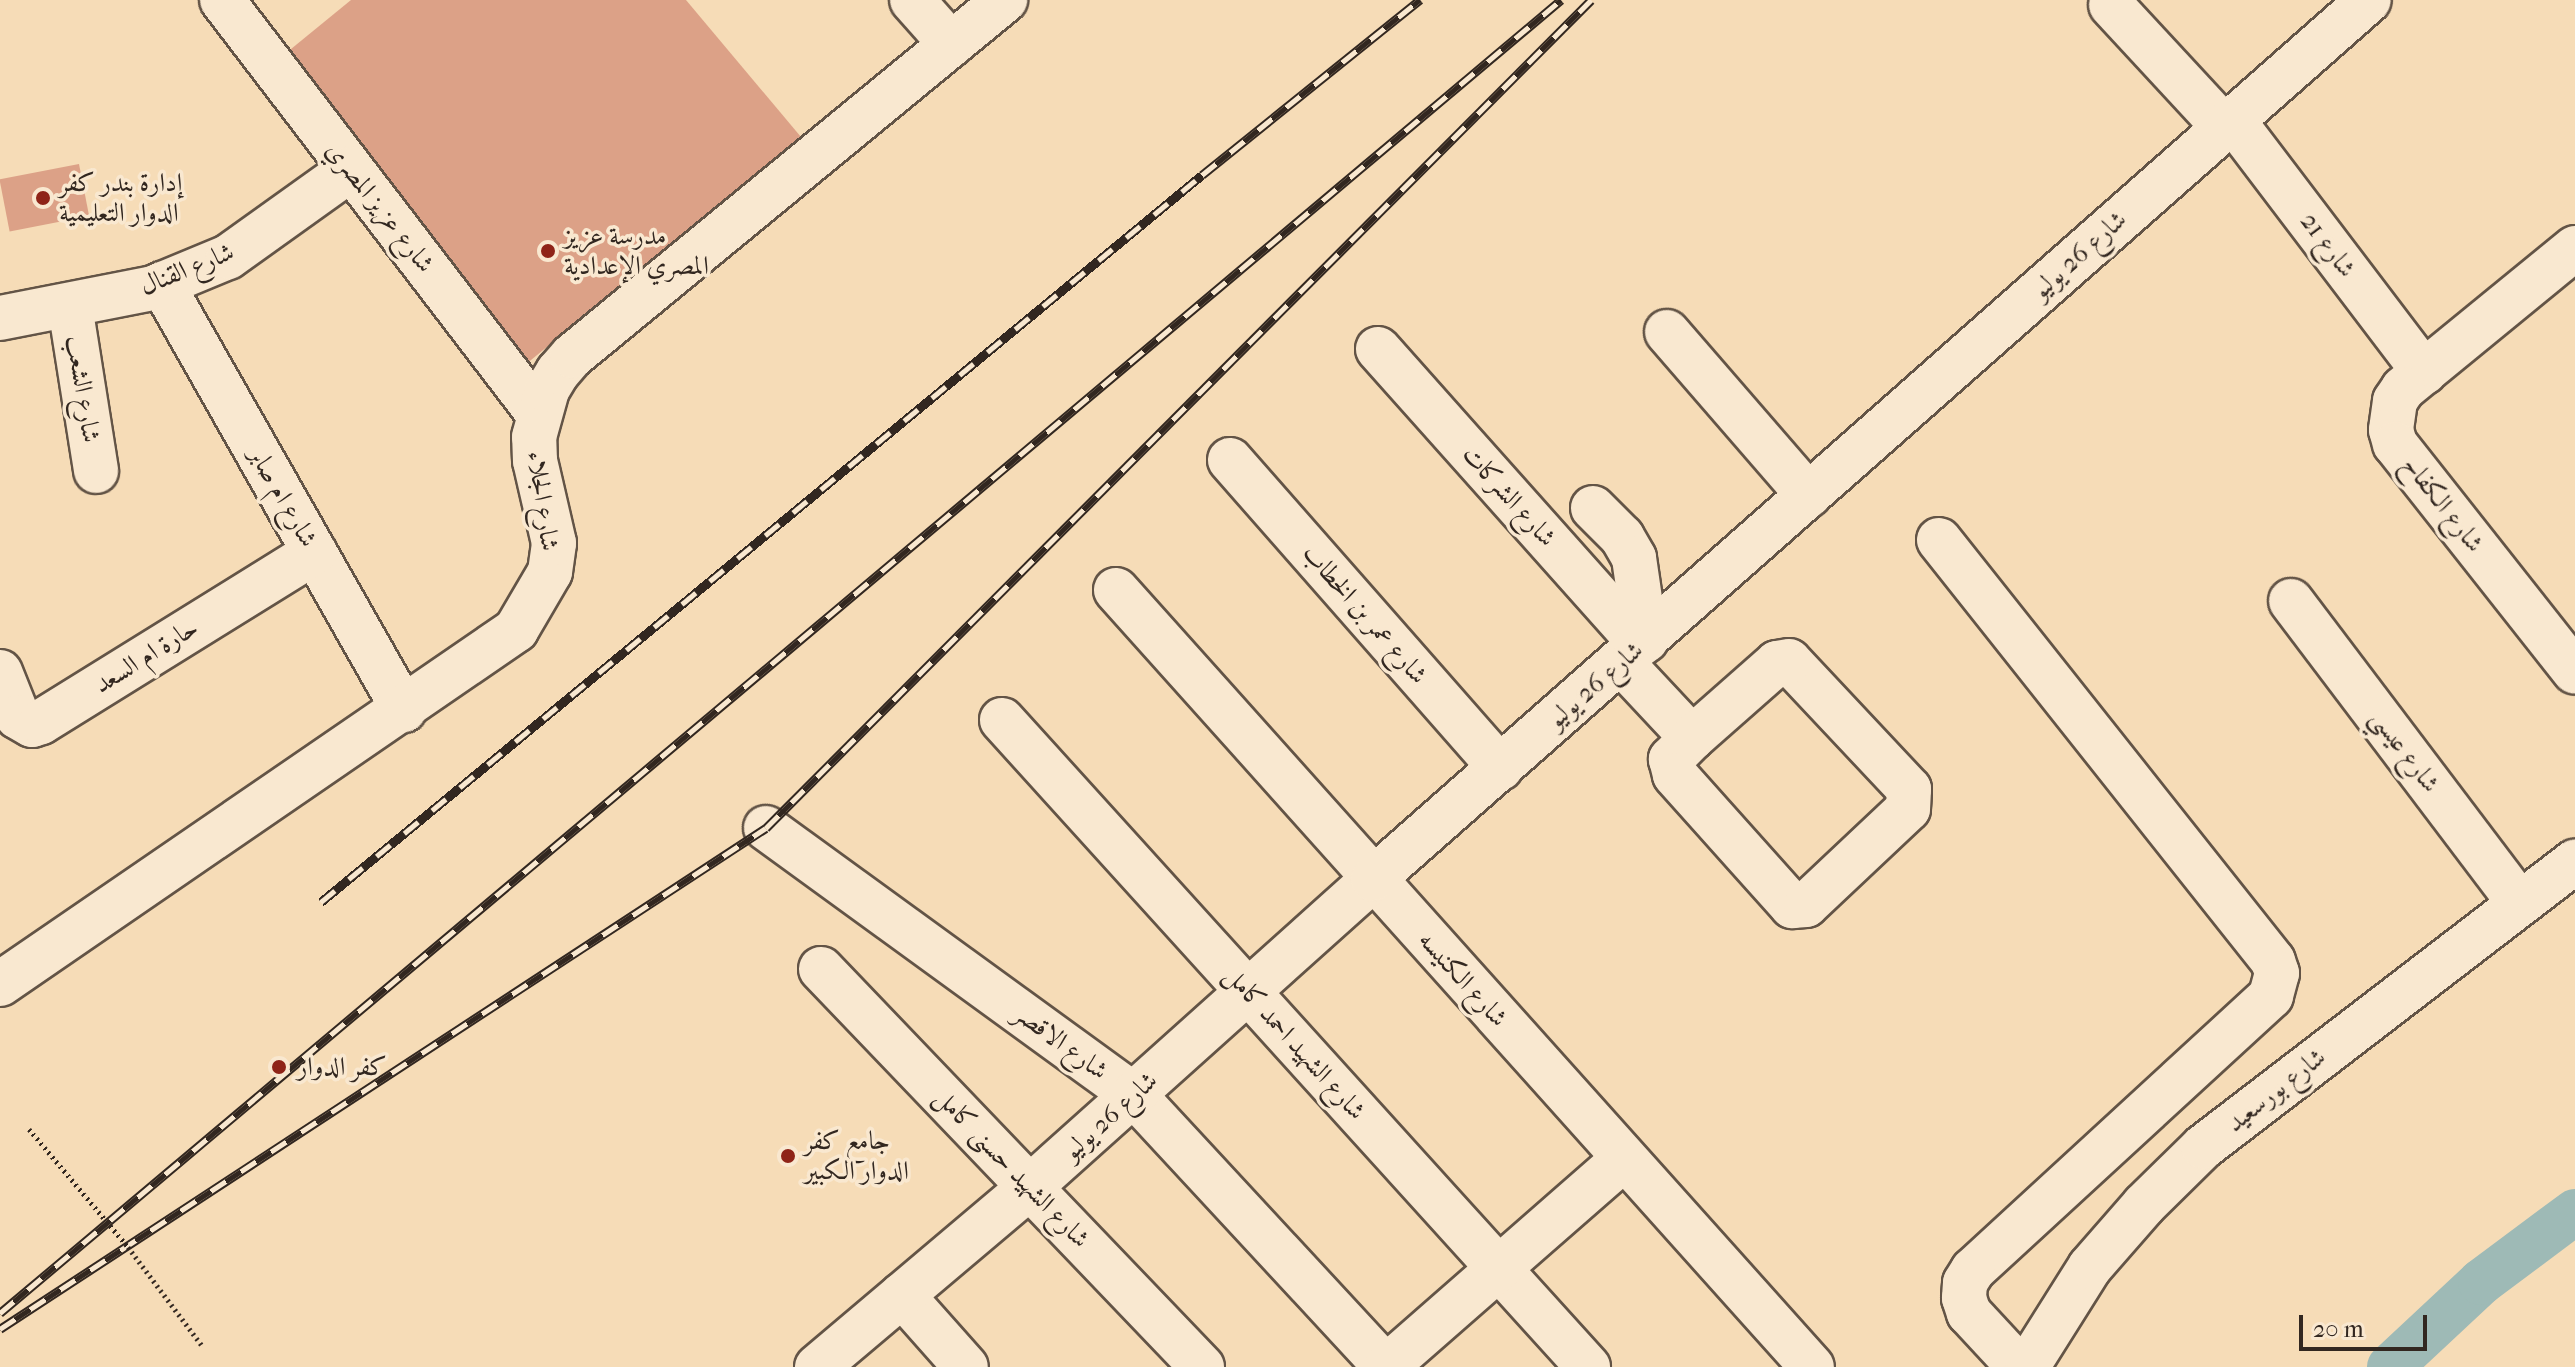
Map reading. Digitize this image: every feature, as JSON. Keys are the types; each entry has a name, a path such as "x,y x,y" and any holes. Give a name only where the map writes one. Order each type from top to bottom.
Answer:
{"street":[{"name":"شارع عزيز المصري","path":"222,0 538,413"},
{"path":"912,0 951,44"},
{"name":"شارع الجلاء","path":"0,984 404,710 516,630 550,572 554,543 535,461 538,413 547,390 572,356 1005,0"},
{"name":"شارع 26 يوليو","path":"817,1367 1030,1187 1373,879 2227,122 2369,0"},
{"name":"شارع 21","path":"2111,5 2227,122 2424,372"},
{"name":"شارع القنال","path":"0,318 70,306 162,284 228,257 351,169"},
{"name":"شارع الكفاح","path":"2575,248 2424,372 2395,401 2391,416 2395,444 2575,672"},
{"name":"شارع ام صابر","path":"162,284 404,710"},
{"name":"شارع الشعب","path":"70,306 96,471"},
{"path":"1667,332 1808,495"},
{"name":"شارع الشركات","path":"1378,349 1636,649 1692,738"},
{"name":"شارع عمر بن الخطاب","path":"1230,460 1501,768"},
{"path":"1593,508 1622,537 1634,558 1636,649"},
{"path":"1939,540 2273,961 2277,973 2271,996 1973,1270 1965,1283 1964,1298 1969,1313 2019,1367"},
{"name":"حارة ام السعد","path":"0,672 18,717 32,725 41,722 315,552"},
{"name":"شارع الكنيسه","path":"1116,590 1812,1367"},
{"name":"شارع عيسي","path":"2291,601 2519,902"},
{"path":"1789,661 1909,789 1908,809 1806,905 1792,906 1670,768 1675,753 1692,738 1777,663 1789,661"},
{"name":"شارع الشهيد احمد كامل","path":"1002,720 1588,1367"},
{"name":"شارع الاقصر","path":"766,828 1134,1095 1386,1367"},
{"name":"شارع بورسعيد","path":"2027,1367 2090,1267 2144,1205 2203,1147 2575,862"},
{"name":"شارع الشهيد حسنى كامل","path":"821,969 1202,1367"},
{"path":"1386,1367 1624,1159"},
{"path":"902,1295 966,1367"}],"path":[{"path":"29,1129 110,1225 203,1347"}],"building":[{"name":"مدرسة عزيز المصري الإعدادية","path":"351,0 686,0 801,137 525,365 280,58"},
{"name":"إدارة بندر كفر الدوار التعليمية","path":"79,164 89,216 10,231 0,179"}],"waterway":[{"path":"2390,1367 2481,1282 2575,1212"}],"railway":[{"path":"321,902 1202,175 1420,0"},
{"path":"0,1313 1561,0"},
{"path":"0,1329 766,828 1591,0"}],"place":[{"name":"إدارة بندر كفر الدوار التعليمية","path":"43,198"},
{"name":"مدرسة عزيز المصري الإعدادية","path":"548,251"},
{"name":"كفر الدوار","path":"279,1067"},
{"name":"جامع كفر الدوار الكبير","path":"788,1156"}]}
